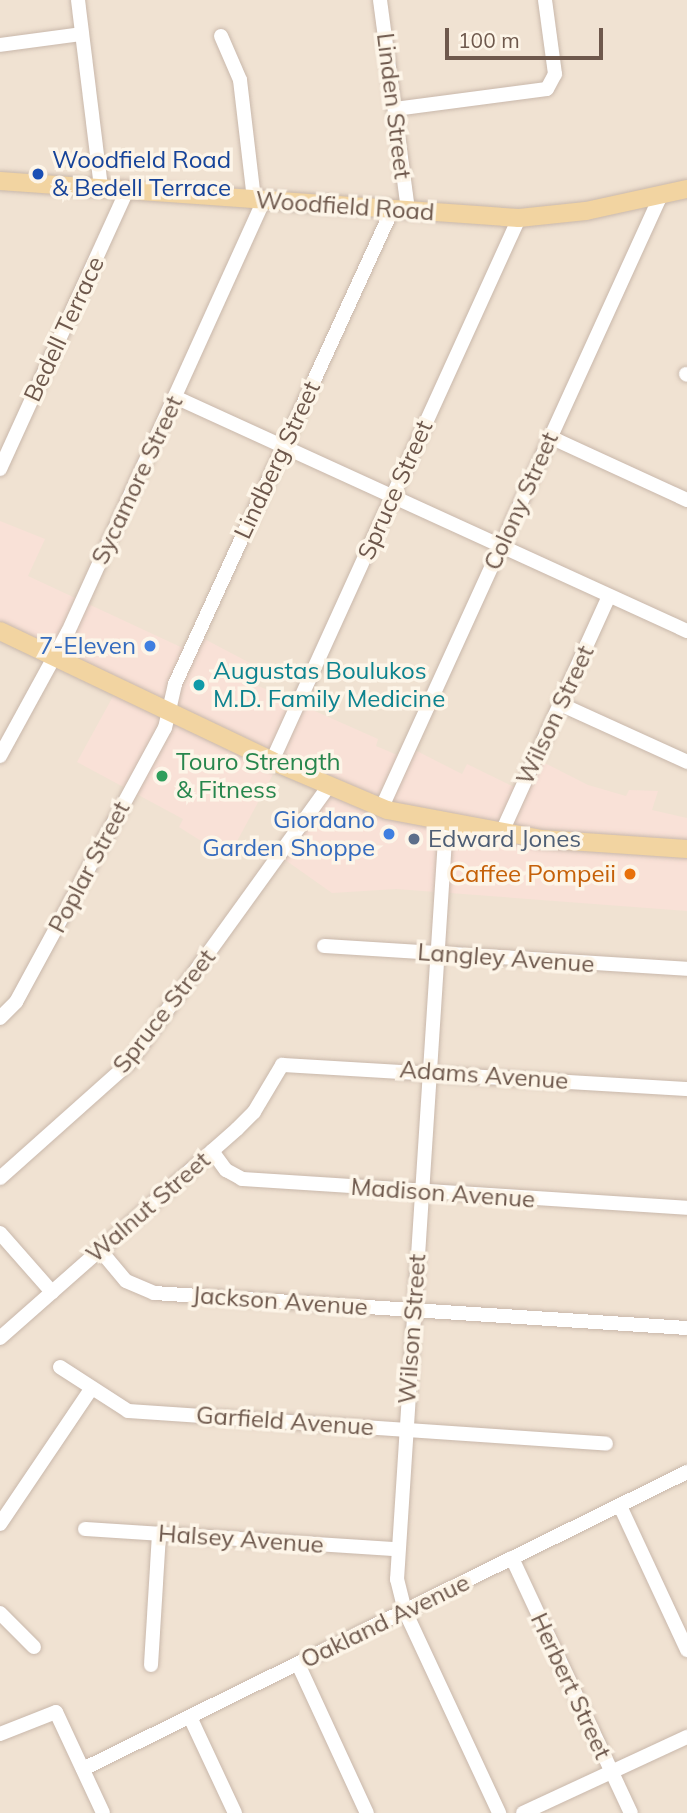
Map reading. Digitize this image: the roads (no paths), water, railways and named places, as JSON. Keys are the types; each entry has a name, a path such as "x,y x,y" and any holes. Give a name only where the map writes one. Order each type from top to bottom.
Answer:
{"main road":[{"name":"Woodfield Road","path":"0,181 519,218 586,211 687,189"},
{"path":"0,631 328,787 382,807 446,824 500,834 687,849"}],"street":[{"path":"78,0 101,188"},
{"name":"Linden Street","path":"380,0 395,109 400,211"},
{"path":"395,109 553,85 545,0"},
{"path":"0,45 81,34"},
{"path":"221,36 240,80 259,199"},
{"name":"Bedell Terrace","path":"0,469 127,190"},
{"name":"Colony Street","path":"382,807 661,195"},
{"name":"Sycamore Street","path":"0,756 54,658 175,397 259,199"},
{"name":"Lindberg Street","path":"170,711 175,684 283,447 400,211"},
{"name":"Spruce Street","path":"272,761 519,218"},
{"path":"175,397 687,631"},
{"path":"550,437 687,500"},
{"name":"Wilson Street","path":"500,834 609,596"},
{"path":"560,704 687,762"},
{"name":"Poplar Street","path":"0,1018 16,1002 165,728 170,711"},
{"name":"Spruce Street","path":"0,1178 129,1063 328,787"},
{"name":"Wilson Street","path":"446,824 397,1579 405,1611 499,1813"},
{"name":"Langley Avenue","path":"324,946 687,969"},
{"name":"Adams Avenue","path":"282,1065 687,1089"},
{"name":"Walnut Street","path":"0,1338 254,1112 282,1065"},
{"name":"Madison Avenue","path":"212,1151 226,1170 242,1179 687,1208"},
{"path":"0,1233 52,1292"},
{"name":"Jackson Avenue","path":"100,1250 126,1281 153,1293 687,1328"},
{"name":"Garfield Avenue","path":"60,1367 91,1390 128,1411 607,1444"},
{"path":"0,1524 91,1390"},
{"name":"Oakland Avenue","path":"83,1769 687,1472"},
{"path":"620,1506 687,1650"},
{"name":"Halsey Avenue","path":"85,1529 397,1549"},
{"path":"151,1665 159,1533"},
{"name":"Herbert Street","path":"512,1558 631,1813"},
{"path":"0,1613 34,1647"},
{"path":"298,1664 367,1813"},
{"path":"0,1734 56,1712 103,1813"},
{"path":"190,1717 235,1813"},
{"path":"523,1813 687,1737"}],"place":[{"name":"Woodfield Road & Bedell Terrace","path":"38,174"},
{"name":"7-Eleven","path":"150,646"},
{"name":"Augustas Boulukos M.D. Family Medicine","path":"199,685"},
{"name":"Touro Strength & Fitness","path":"162,776"},
{"name":"Giordano Garden Shoppe","path":"389,834"},
{"name":"Edward Jones","path":"414,839"},
{"name":"Caffee Pompeii","path":"630,874"}]}
